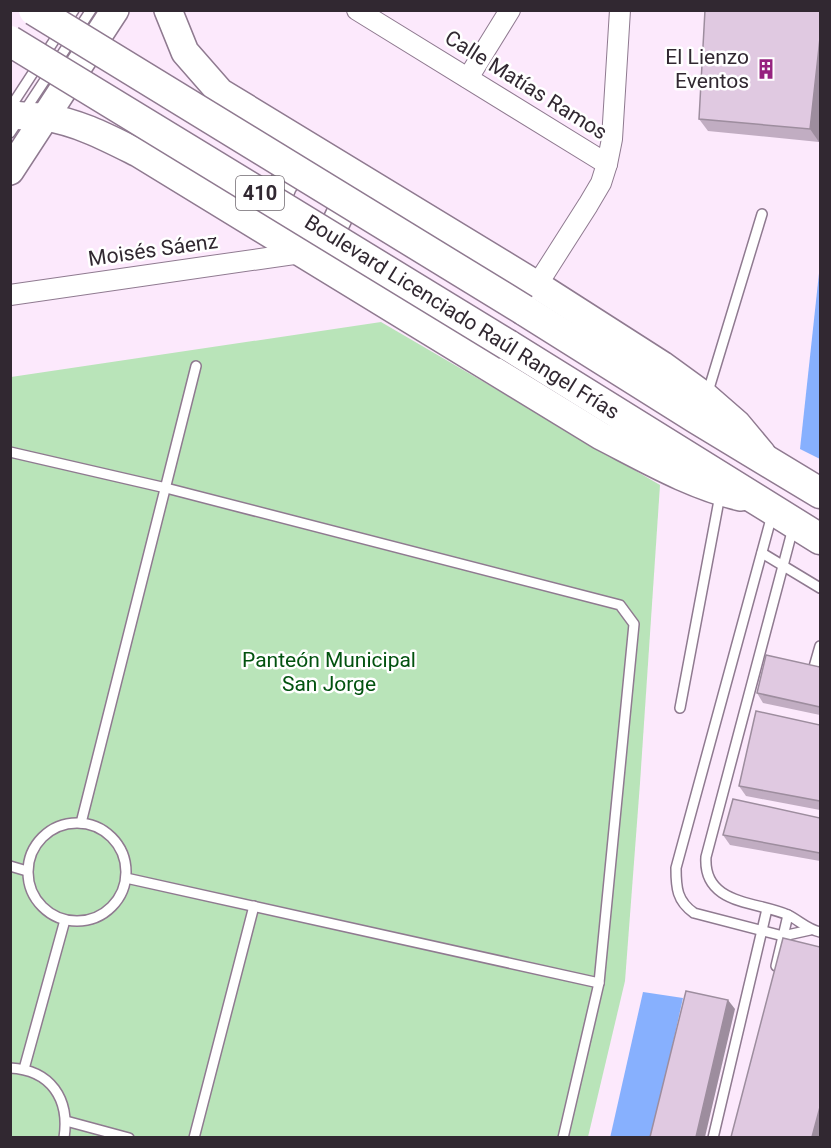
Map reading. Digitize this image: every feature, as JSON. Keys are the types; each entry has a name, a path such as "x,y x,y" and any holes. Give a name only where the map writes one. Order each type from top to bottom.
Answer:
{"main road":[{"name":"Boulevard Licenciado Raúl Rangel Frías","path":"34,10 530,298 771,464 820,493"},
{"path":"10,171 19,118 114,10"},
{"path":"168,10 185,52 220,92 350,171 530,298 662,364 737,424 771,464"},
{"name":"Boulevard Licenciado Raúl Rangel Frías","path":"10,41 508,345 820,539"},
{"path":"19,118 87,128 138,153 602,436 674,473 720,493 776,511"},
{"path":"291,247 276,221 282,184 308,160 325,156"},
{"path":"291,247 323,240 340,214 349,191 350,171"}],"street":[{"name":"Calle Matías Ramos","path":"357,10 607,164"},
{"path":"468,78 510,10"},
{"path":"530,298 588,206 601,183 607,164 612,139 620,10"},
{"name":"Moisés Sáenz","path":"10,295 291,247"}],"lane":[{"path":"19,118 74,10"},
{"path":"19,118 91,10"},
{"path":"706,397 762,214"},
{"path":"81,823 196,366"},
{"path":"10,452 165,488 620,605 634,624 599,983 563,1137"},
{"path":"680,708 720,493"},
{"path":"776,511 762,553 676,868 676,891 684,906 694,913 783,936 810,930"},
{"path":"776,511 783,565 736,738 705,867 710,882 718,891 732,898 788,915 810,930 820,932"},
{"path":"762,553 820,588"},
{"path":"812,674 820,646"},
{"path":"81,823 96,826 109,835 119,847 125,862 126,878 121,894 111,907 98,917 81,921 65,920 49,914 37,902 29,887 27,871 30,854 39,840 51,830 65,824 81,823"},
{"path":"10,866 27,871"},
{"path":"126,878 599,983"},
{"path":"194,1137 254,906"},
{"path":"713,1137 767,909"},
{"path":"775,970 788,915"},
{"path":"24,1069 65,920"},
{"path":"10,1068 24,1069 40,1076 54,1088 63,1103 66,1121 64,1137"},
{"path":"66,1121 129,1137"}],"green space":[{"name":"Panteón Municipal San Jorge","path":"381,322 660,485 625,981 588,1137 11,1138 11,377"}],"water":[{"path":"820,264 820,459 800,449"},
{"path":"643,992 683,998 652,1137 610,1138"}],"building":[{"name":"El Lienzo Eventos","path":"705,10 820,10 820,38 810,129 699,119"},
{"path":"766,655 820,667 820,707 757,693"},
{"path":"756,711 820,725 820,801 739,786"},
{"path":"733,799 820,818 820,853 723,835"},
{"path":"783,938 820,947 820,1107 812,1137 731,1137"},
{"path":"686,991 728,1000 696,1137 650,1137"}],"place":[{"name":"El Lienzo Eventos","path":"766,69"}]}
